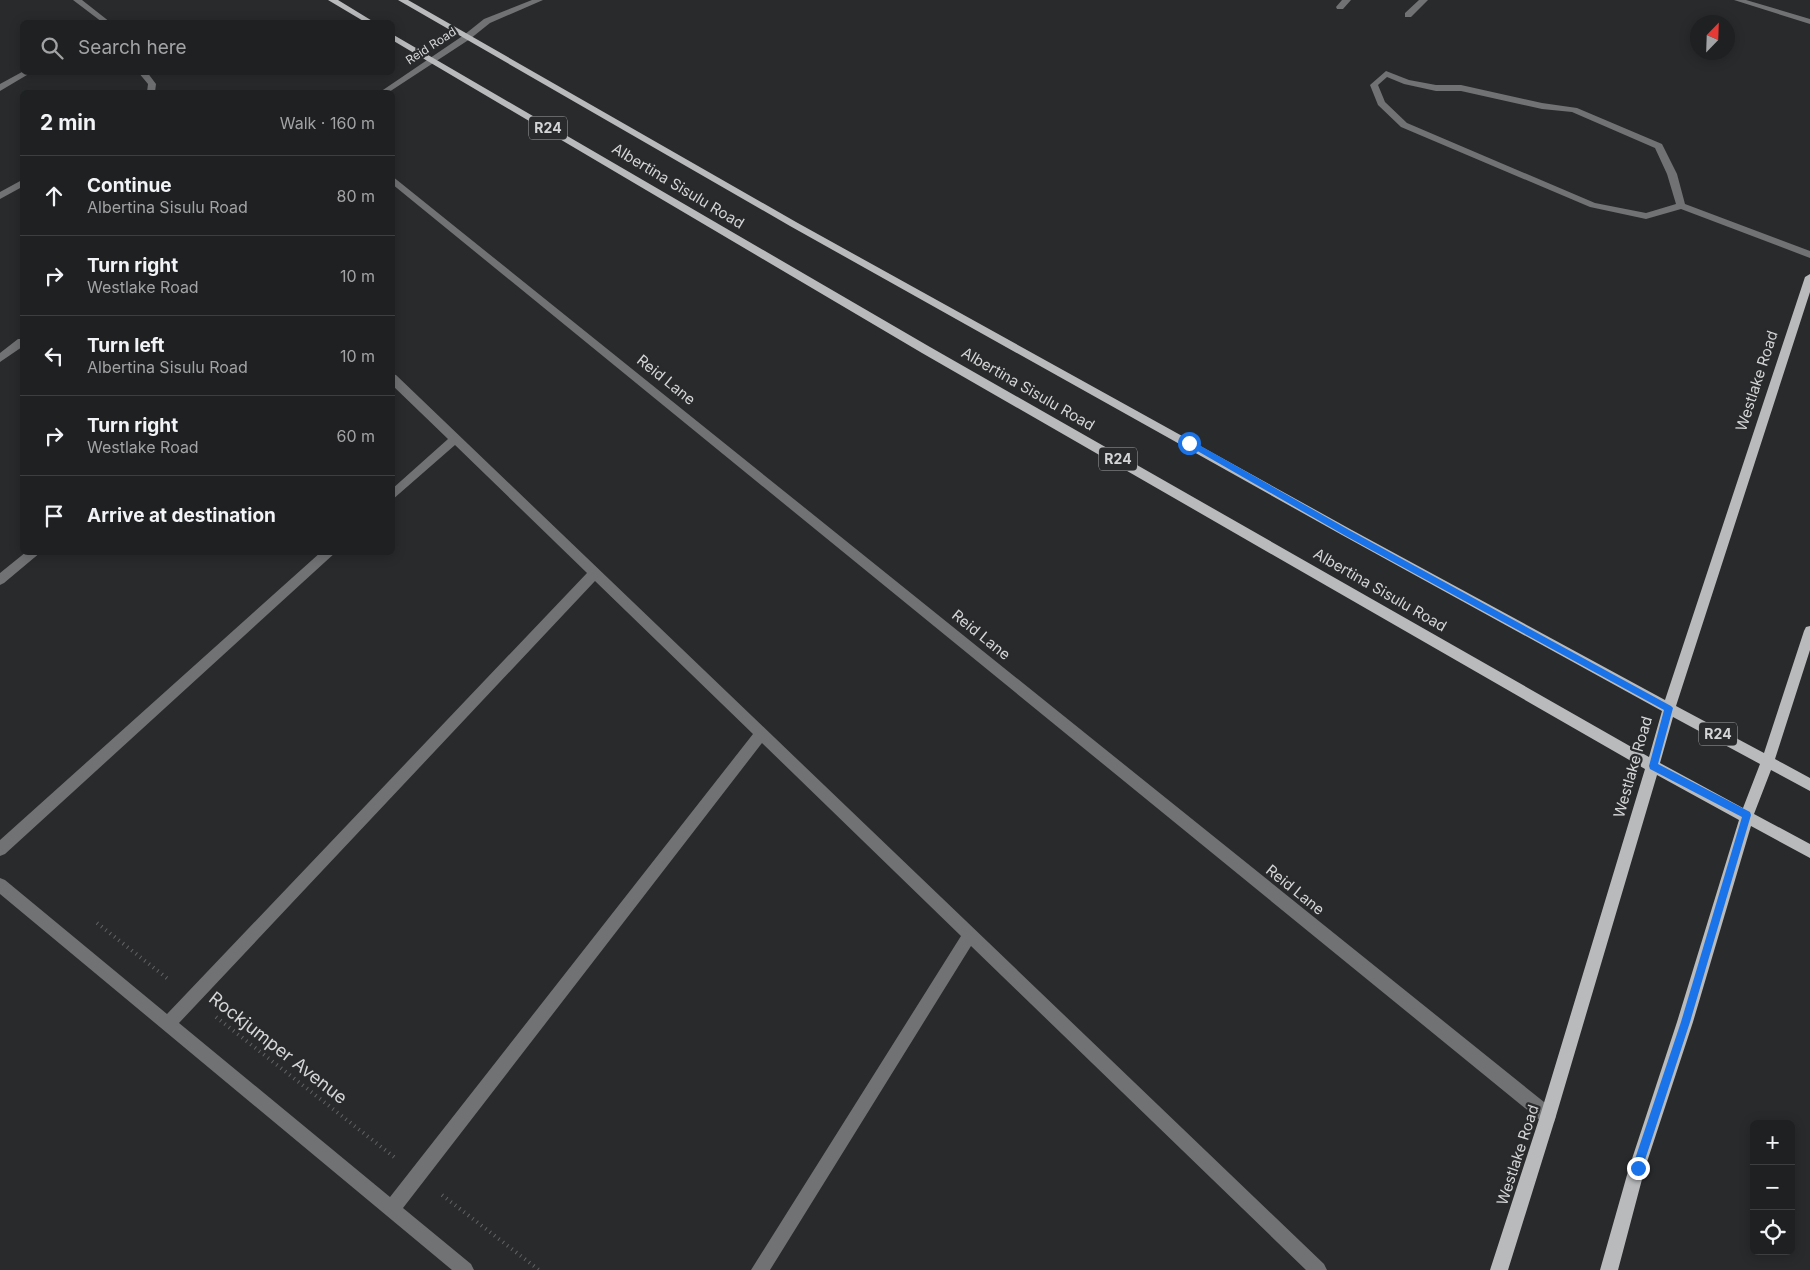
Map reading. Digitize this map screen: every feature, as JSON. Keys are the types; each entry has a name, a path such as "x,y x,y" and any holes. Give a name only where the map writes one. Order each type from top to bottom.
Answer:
{"main road":[{"path":"332,0 367,20"},
{"name":"Albertina Sisulu Road","path":"402,0 793,224 1346,532 1668,708 1768,760 1810,785"},
{"name":"Albertina Sisulu Road","path":"395,38 764,256 1654,766 1810,851"},
{"name":"Westlake Road","path":"1499,1270 1548,1116 1654,766 1668,708 1810,277"},
{"path":"1609,1270 1638,1168 1686,1022 1747,815 1768,760 1810,631"}],"street":[{"path":"77,0 103,20"},
{"name":"Reid Road","path":"387,90 467,37 487,21 539,0"},
{"path":"1340,8 1347,0"},
{"path":"1408,15 1424,0"},
{"path":"1738,0 1810,22"},
{"path":"1681,206 1672,174 1659,146 1574,110 1542,106 1462,88 1436,88 1407,82 1386,74 1374,85 1381,103 1404,125 1593,205 1646,216 1681,206 1810,255"},
{"path":"0,88 23,75"},
{"path":"144,75 152,84 151,90"},
{"name":"Reid Lane","path":"395,182 1548,1116"},
{"path":"0,196 20,184"},
{"path":"0,358 20,343"},
{"path":"395,381 1318,1270"},
{"path":"395,493 455,439"},
{"path":"0,580 31,555"},
{"path":"0,850 327,555"},
{"path":"168,1024 595,573"},
{"path":"391,1209 761,733"},
{"path":"0,885 465,1270"},
{"path":"760,1270 970,935"}],"path":[{"name":"Rockjumper Avenue","path":"94,920 539,1270"}],"route":[{"path":"1189,443 1346,532 1668,708 1654,766 1747,815 1686,1022 1638,1168"}]}
